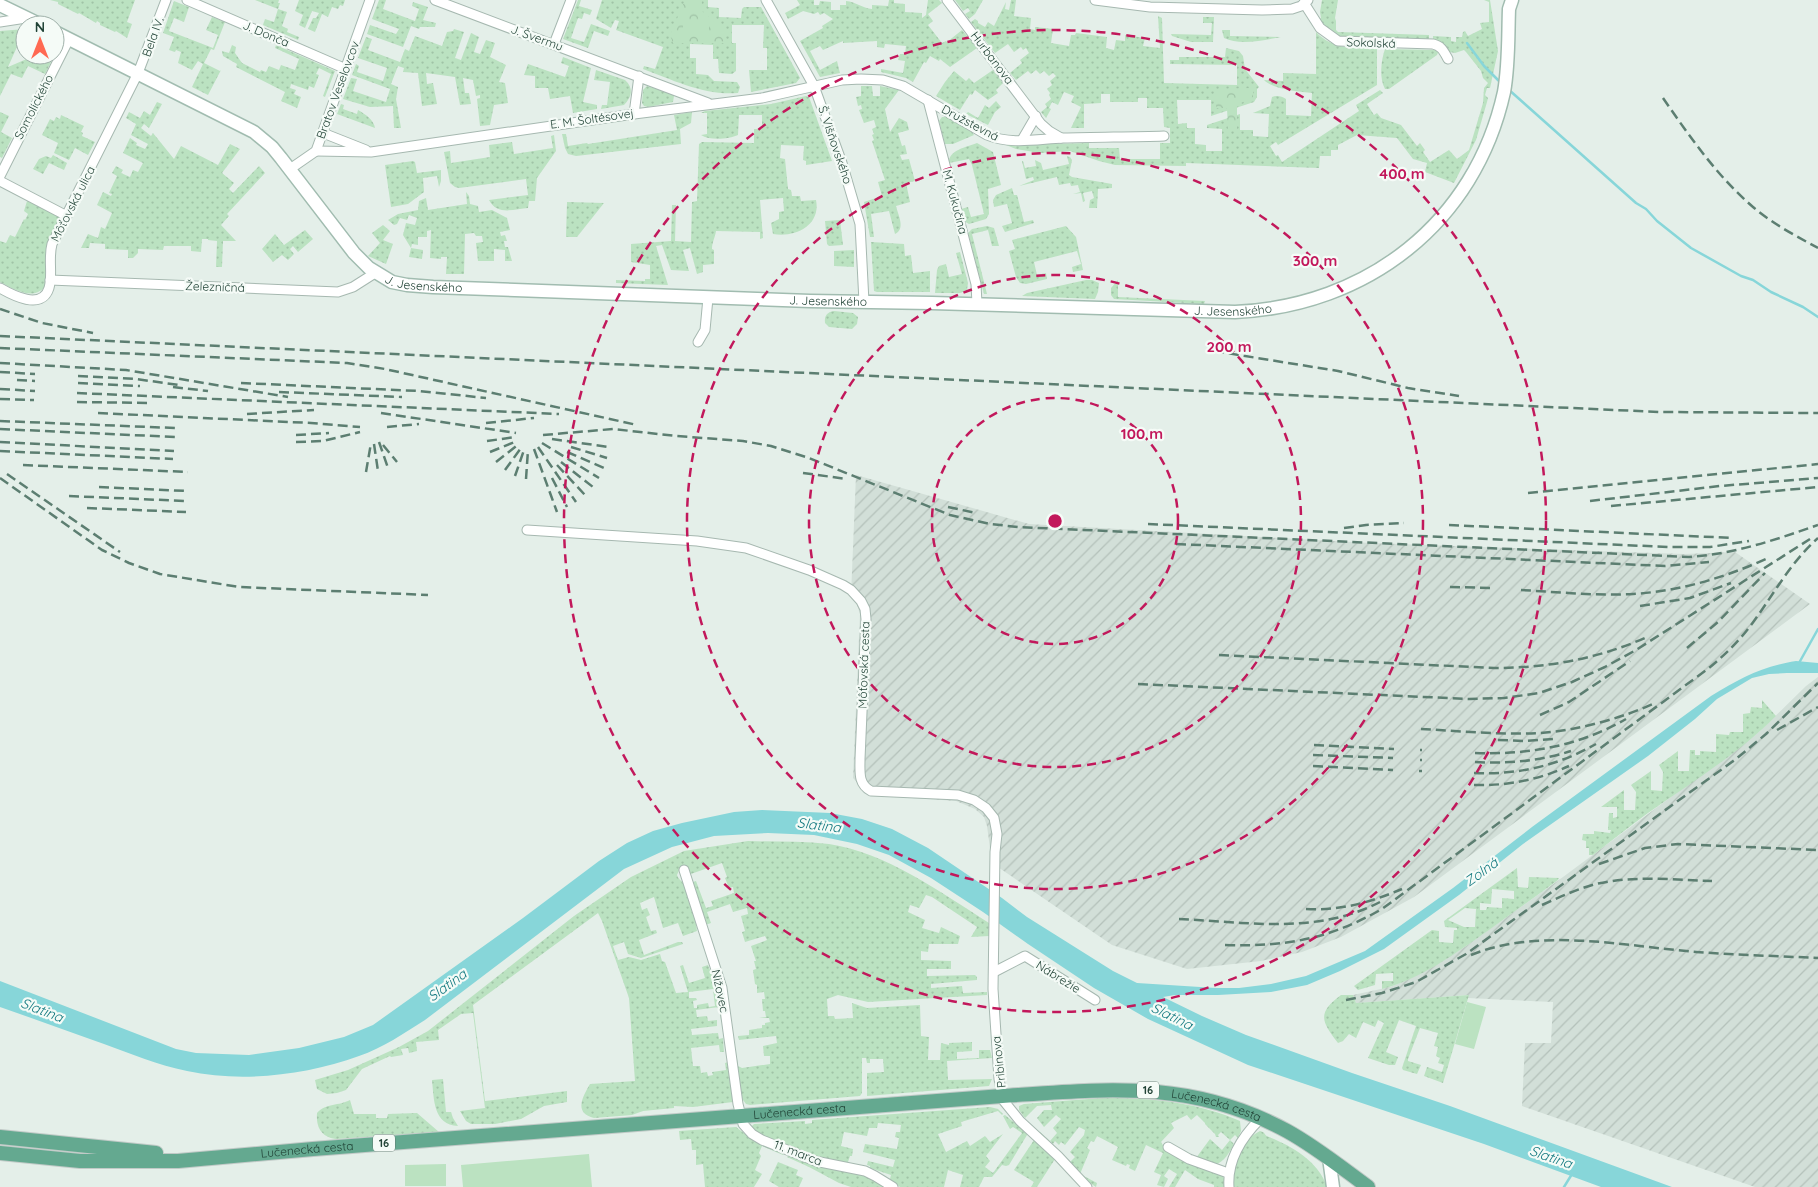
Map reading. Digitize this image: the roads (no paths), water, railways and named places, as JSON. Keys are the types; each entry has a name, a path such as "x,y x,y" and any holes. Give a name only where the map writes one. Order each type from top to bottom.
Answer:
{"main road":[{"name":"Lučenecká cesta","path":"0,1153 80,1161 178,1161 1002,1096 1106,1089 1150,1090 1169,1092 1209,1101 1260,1119 1287,1131 1329,1158 1361,1186"},
{"name":"Lučenecká cesta","path":"0,1137 208,1158"}],"street":[{"name":"Bela IV.","path":"138,73 166,0"},
{"name":"J. Donča","path":"187,0 346,69"},
{"name":"Bratov Veselovcov","path":"290,169 316,151 370,0"},
{"name":"J. Švermu","path":"435,0 710,104"},
{"path":"554,44 571,0"},
{"name":"Š. Višňovského","path":"766,0 814,86 835,140 857,211 861,234 864,302"},
{"name":"Hurbanova","path":"947,0 1036,116 1049,131 1062,138"},
{"name":"Sokolská","path":"1095,0 1150,7 1289,10 1306,2 1320,28 1338,41 1433,44 1441,47 1448,59"},
{"name":"J. Jesenského","path":"65,37 254,132 272,147 354,253 375,272 392,282 419,286 708,298 1235,312 1283,307 1340,289 1373,274 1390,263 1427,232 1451,207 1482,157 1492,133 1504,91 1509,3"},
{"path":"0,5 20,15"},
{"path":"0,22 15,20"},
{"name":"Somolického","path":"0,176 69,39"},
{"name":"Môťovská ulica","path":"50,280 51,249 138,73"},
{"path":"634,114 639,76"},
{"name":"Družstevná","path":"814,86 850,79 883,80 903,86 991,137 1007,141 1164,136"},
{"name":"E. M. Šoltésovej","path":"316,151 371,152 777,95 814,86"},
{"name":"M. Kukučína","path":"928,100 976,284 977,304"},
{"path":"1022,140 1036,116"},
{"name":"E. M. Šoltésovej","path":"322,133 371,152"},
{"path":"0,181 67,216"},
{"name":"Železničná","path":"50,280 338,292 354,288 375,272"},
{"path":"0,288 21,298 36,300 46,294 50,280"},
{"path":"698,342 705,330 708,298"},
{"name":"Môťovská cesta","path":"527,530 635,536 727,544 758,551 846,586 859,598 866,615 860,759 860,778 862,784 871,790 961,796 981,804 991,814 996,824 995,879"},
{"name":"Nižovec","path":"684,870 722,988 740,1116"},
{"name":"Pribinova","path":"995,879 994,972 999,1079 1002,1096 1005,1104 1020,1121 1058,1156 1087,1187"},
{"name":"Nábrežie","path":"994,972 1025,956 1095,1000"},
{"name":"11. marca","path":"740,1116 743,1124 752,1134 762,1140 815,1161 864,1172 891,1186"},
{"path":"1229,1187 1228,1173 1230,1164 1252,1127 1260,1119"},
{"path":"1168,1147 1189,1159 1228,1173"},
{"path":"1329,1158 1333,1187"}],"water":[{"path":"1796,661 1818,663 1818,673 1769,674 1752,678 1717,699 1648,756 1523,844 1459,895 1384,949 1307,985 1271,992 1163,997 1246,1035 1450,1106 1672,1187 1601,1187 1484,1144 1248,1065 1148,1019 1094,988 931,878 889,855 857,844 814,835 768,833 714,836 672,847 624,869 425,1020 368,1053 318,1068 252,1077 208,1075 187,1071 145,1059 0,1007 0,981 176,1049 196,1053 249,1055 299,1048 344,1037 373,1025 599,861 627,843 653,831 682,823 734,812 762,810 830,813 862,819 892,829 928,848 1027,917 1113,971 1137,983 1216,988 1239,988 1271,984 1306,976 1365,951 1711,696 1752,674 1772,666"}],"waterway":[{"path":"1467,43 1484,66 1500,82"},
{"path":"1508,89 1636,203 1646,209 1657,221 1691,248 1741,276 1753,280 1771,292 1803,307 1818,317"},
{"path":"1799,663 1818,629"},
{"name":"Slatina","path":"1564,1187 1572,1174"}],"railway":[{"path":"1663,98 1705,156 1740,195 1768,219 1818,248"},
{"path":"0,309 42,323 93,333"},
{"path":"0,336 1659,412 1818,413"},
{"path":"0,348 347,363 385,369 637,425"},
{"path":"1214,351 1338,371 1408,388 1459,396"},
{"path":"0,363 126,370 288,397"},
{"path":"0,372 35,374"},
{"path":"78,376 136,379 179,385"},
{"path":"17,380 35,381"},
{"path":"78,383 140,386"},
{"path":"241,383 419,391 486,398"},
{"path":"173,387 208,391"},
{"path":"0,389 35,391"},
{"path":"279,392 402,397"},
{"path":"77,393 559,414"},
{"path":"0,399 34,400"},
{"path":"77,402 151,403"},
{"path":"247,414 314,410"},
{"path":"98,413 360,427"},
{"path":"381,413 516,433"},
{"path":"486,423 534,418"},
{"path":"0,421 175,428"},
{"path":"387,427 419,424"},
{"path":"0,429 175,437"},
{"path":"543,435 613,429 743,441 771,446 809,458 950,515 990,524 1018,527 1689,557 1738,550 1818,525"},
{"path":"296,442 323,441 360,432"},
{"path":"296,435 329,433"},
{"path":"487,441 516,437"},
{"path":"552,439 609,447"},
{"path":"490,452 517,441"},
{"path":"0,442 174,451"},
{"path":"379,442 388,468"},
{"path":"366,472 371,443"},
{"path":"542,443 599,478"},
{"path":"374,444 378,471"},
{"path":"496,462 519,444"},
{"path":"383,445 397,462"},
{"path":"538,447 576,502"},
{"path":"571,447 607,458"},
{"path":"505,470 521,448"},
{"path":"534,449 557,512"},
{"path":"515,476 524,450"},
{"path":"526,479 528,450"},
{"path":"0,451 173,459"},
{"path":"567,452 604,468"},
{"path":"561,462 593,487"},
{"path":"1528,493 1818,464"},
{"path":"23,465 188,472"},
{"path":"557,465 585,495"},
{"path":"803,473 847,479"},
{"path":"7,474 120,552"},
{"path":"0,478 102,550 129,563 160,574 239,587 428,595"},
{"path":"552,478 567,507"},
{"path":"1590,501 1720,486 1818,478"},
{"path":"99,487 187,491"},
{"path":"1611,506 1818,487"},
{"path":"69,496 186,501"},
{"path":"948,507 976,513"},
{"path":"87,508 186,512"},
{"path":"1344,528 1404,523"},
{"path":"1148,524 1668,547 1710,547 1749,541"},
{"path":"1449,525 1733,538"},
{"path":"1225,945 1268,944 1306,939 1344,928 1382,909 1715,663 1744,634 1791,567 1818,538"},
{"path":"1138,684 1469,699 1504,698 1539,693 1572,682 1636,650 1810,539"},
{"path":"1176,544 1665,566 1709,562"},
{"path":"1521,590 1577,594 1633,594 1669,590 1720,577 1770,557"},
{"path":"1687,648 1718,622 1765,573"},
{"path":"1640,606 1690,598 1731,583"},
{"path":"1450,587 1495,588"},
{"path":"1219,655 1514,668 1572,661 1629,645 1647,637"},
{"path":"1540,715 1569,702 1630,661"},
{"path":"1346,1000 1382,993 1416,982 1466,954 1736,759 1766,734 1818,683"},
{"path":"1421,729 1510,734 1554,732 1599,723 1655,703"},
{"path":"1777,730 1818,707"},
{"path":"1475,753 1515,752 1553,747 1590,736 1626,719"},
{"path":"1498,740 1526,741 1553,739"},
{"path":"1474,773 1522,771 1537,768 1567,758 1596,744"},
{"path":"1314,745 1394,749"},
{"path":"1475,762 1523,761 1571,751"},
{"path":"1313,755 1393,758"},
{"path":"1313,766 1393,770"},
{"path":"1474,785 1522,781 1546,775 1569,766"},
{"path":"1599,864 1645,848 1678,844 1818,850"},
{"path":"1542,905 1582,888 1610,881 1654,879 1712,881"},
{"path":"1306,909 1331,909 1355,905 1402,889"},
{"path":"1179,919 1255,924 1306,923 1356,912 1380,902"},
{"path":"1471,955 1497,947 1553,940 1612,943 1711,953 1818,958"}],"water label":[{"name":"Zolná","path":"1481,872"}]}
